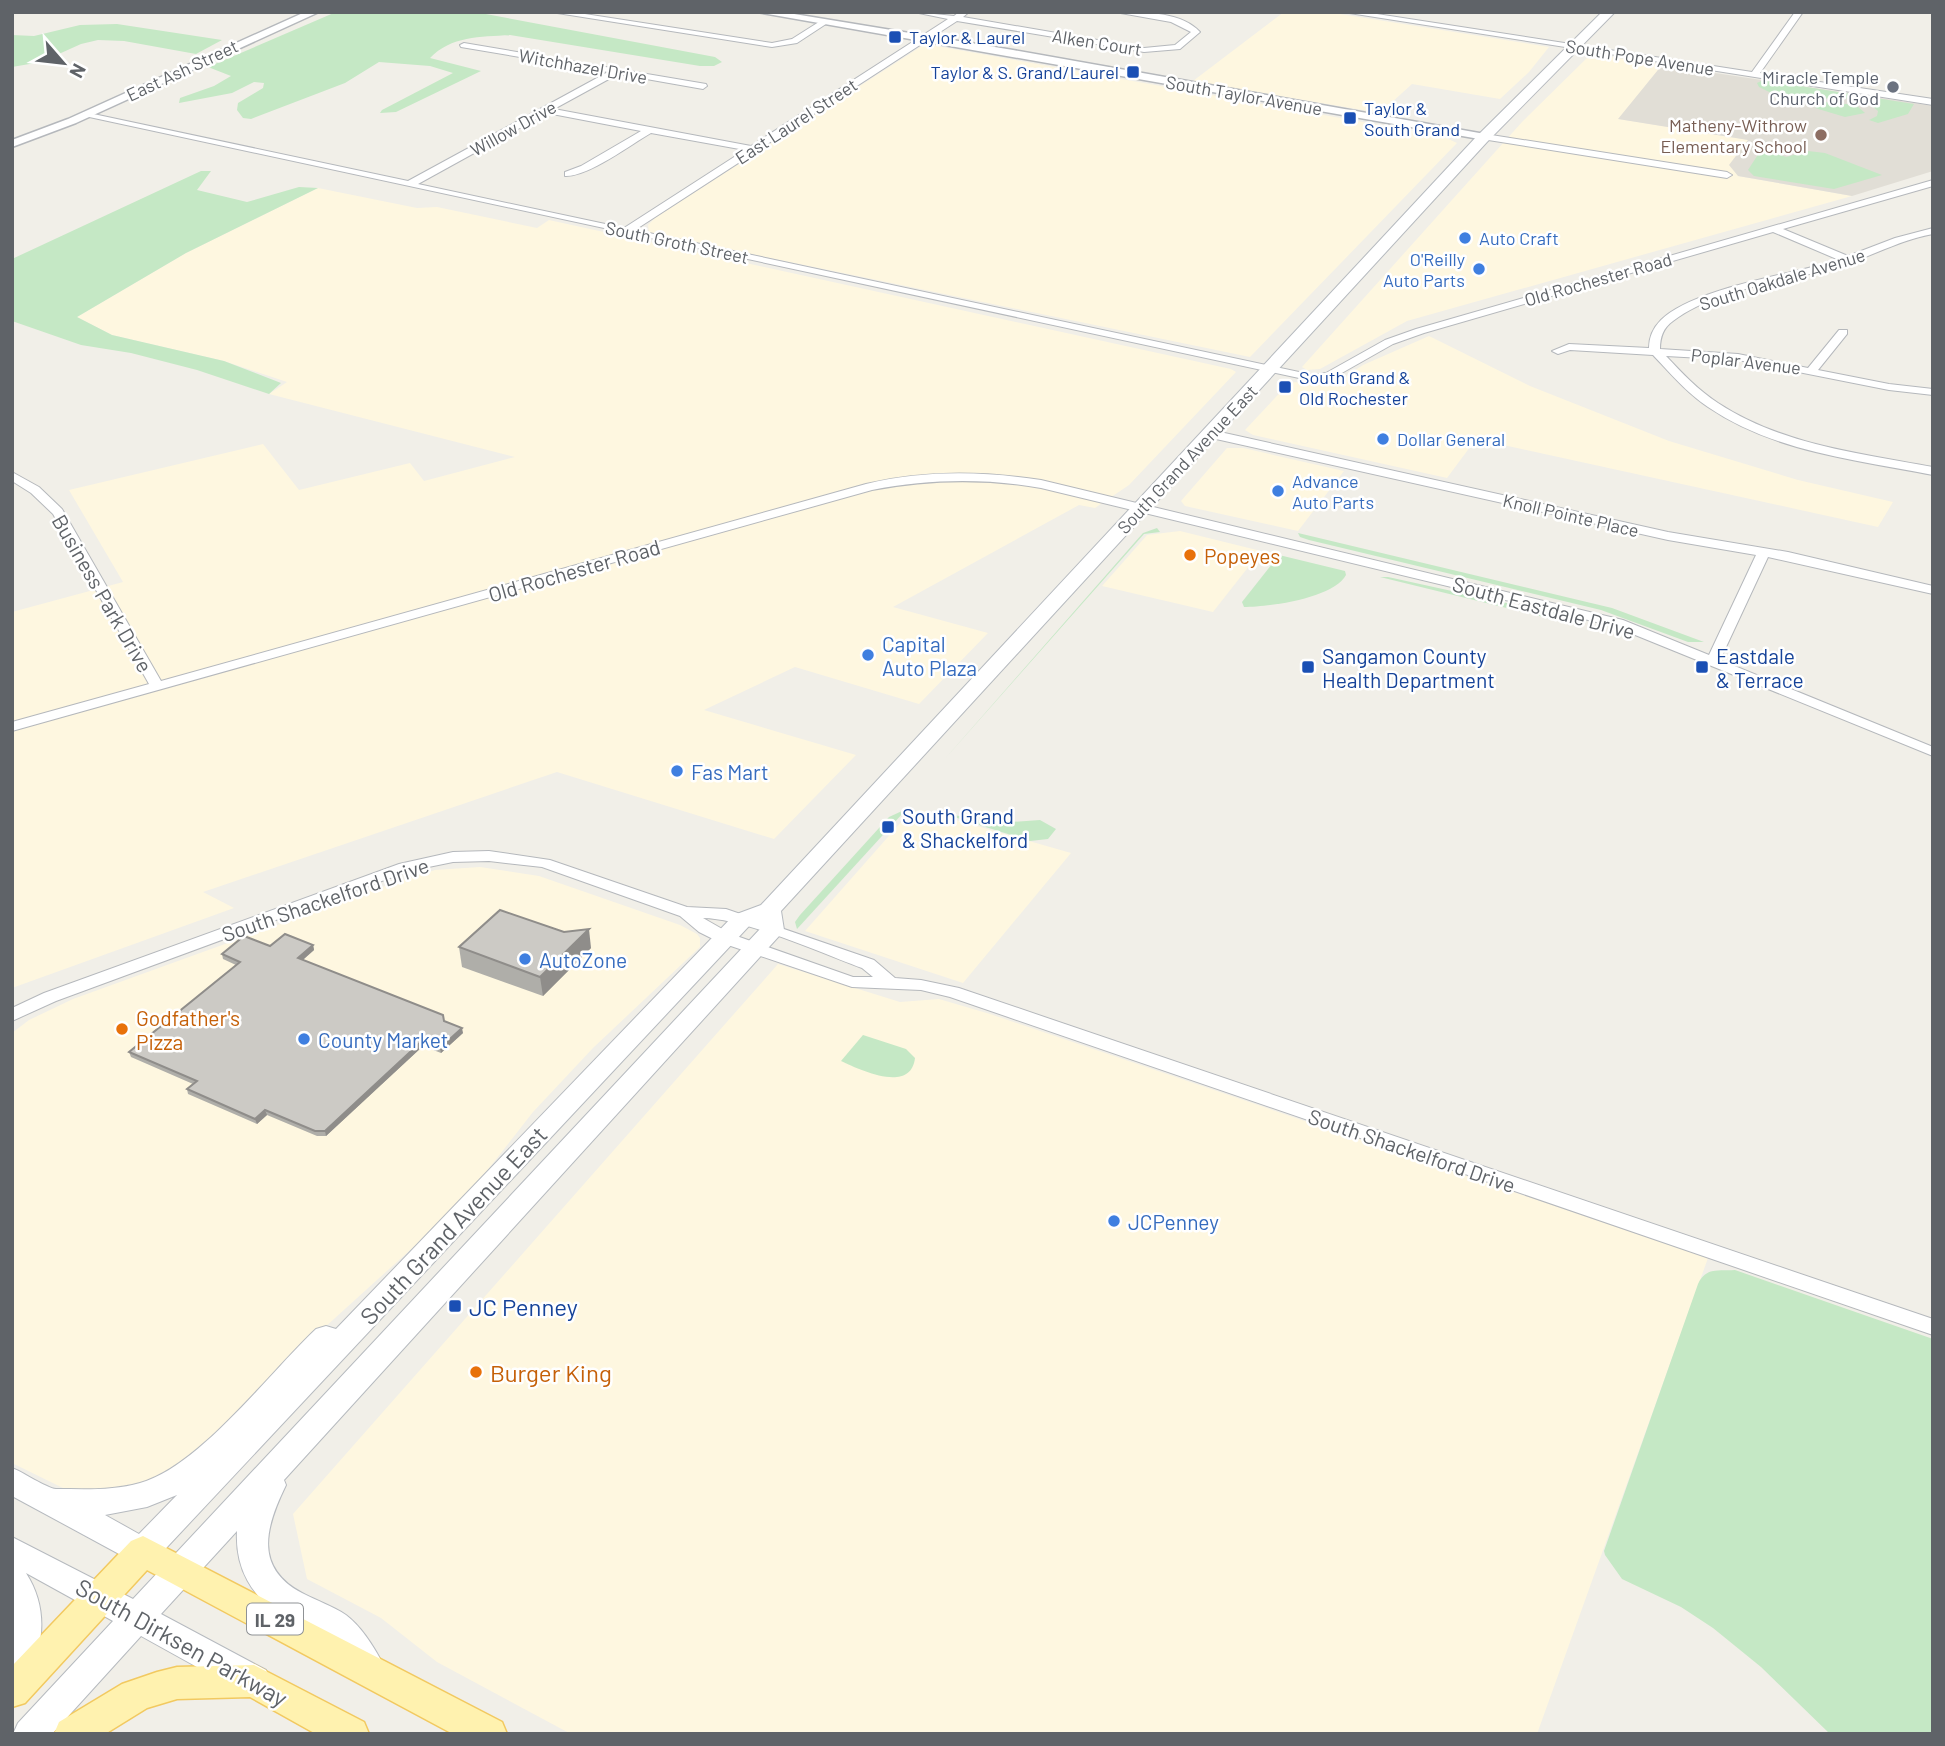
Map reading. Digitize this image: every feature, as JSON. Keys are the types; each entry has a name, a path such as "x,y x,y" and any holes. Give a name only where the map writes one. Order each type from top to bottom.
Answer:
{"main road":[{"name":"South Grand Avenue East","path":"30,1734 765,929 1269,369 1485,137 1609,12"},
{"name":"South Grand Avenue East","path":"144,1551 733,929 765,929"},
{"path":"45,1498 85,1504 121,1502 157,1492 192,1474 337,1327 371,1311"},
{"path":"300,1441 259,1502 252,1530 251,1549 257,1569 269,1588 285,1600 339,1628 369,1668"},
{"path":"12,1481 144,1551 12,1691"},
{"name":"South Dirksen Parkway","path":"12,1550 351,1734"},
{"name":"IL 29","path":"144,1551 489,1734"},
{"path":"12,1579 25,1606 29,1627 12,1680"},
{"path":"72,1734 135,1696 157,1688 177,1683 254,1681"}],"street":[{"name":"East Ash Street","path":"16,141 85,115 314,12"},
{"path":"555,12 776,46 794,41 825,22"},
{"name":"South Taylor Avenue","path":"762,12 925,38 1485,137 1727,175"},
{"path":"918,12 954,19"},
{"name":"East Laurel Street","path":"626,231 965,12"},
{"name":"Alken Court","path":"954,19 1144,50 1177,47 1196,32 1191,26 1181,22 1119,12"},
{"name":"South Pope Avenue","path":"1347,12 1933,102"},
{"path":"1414,22 1426,12"},
{"path":"1754,75 1799,12"},
{"name":"Witchhazel Drive","path":"464,44 703,86"},
{"name":"Willow Drive","path":"410,184 615,72"},
{"path":"545,110 753,149"},
{"name":"South Groth Street","path":"85,115 1269,369"},
{"path":"568,174 584,168 649,130"},
{"name":"Old Rochester Road","path":"1269,369 1313,378 1329,376 1389,342 1420,331 1933,183"},
{"path":"1774,229 1848,260"},
{"name":"South Oakdale Avenue","path":"1654,351 1653,338 1677,313 1728,293 1848,260 1898,240 1933,231"},
{"path":"1812,370 1843,332"},
{"name":"Poplar Avenue","path":"1558,351 1569,347 1749,358 1889,387 1933,392"},
{"path":"1654,351 1698,394 1744,423 1800,444 1933,471"},
{"name":"Knoll Pointe Place","path":"1211,434 1668,536 1764,552 1933,590"},
{"name":"Business Park Drive","path":"12,476 35,490 58,512 157,687"},
{"name":"Old Rochester Road","path":"12,727 895,481 949,476 1000,478 1051,487 1141,509"},
{"name":"South Eastdale Drive","path":"1141,509 1599,618 1713,661 1933,752"},
{"path":"1713,661 1764,552"},
{"name":"South Shackelford Drive","path":"12,1015 62,992 405,867 453,857 489,856 544,863 686,912 720,913 733,929"},
{"name":"South Shackelford Drive","path":"686,912 705,929 765,929 868,964 889,982"},
{"name":"South Shackelford Drive","path":"765,929 852,982 889,982 953,992 1933,1327"}],"shaded area":[{"path":"1284,12 1327,12 1549,47 1529,72 1500,99 1412,84 1380,113 1193,81"},
{"path":"925,44 1442,136 1457,143 1250,357 649,233 648,225 655,218"},
{"path":"1591,54 1662,65 1619,119 1749,140 1738,176 1852,196 1407,321 1320,369 1307,370 1302,367 1522,122"},
{"path":"1662,65 1933,106 1933,171 1852,196 1738,176 1729,165 1748,140 1618,119"},
{"path":"318,188 417,208 437,207 537,228 549,220 1236,372 1129,485 1095,508 1079,505 893,607 988,633 919,704 795,667 704,710 856,755 774,839 557,772 203,892 234,908 12,988 12,612 123,582 69,490 263,444 299,490 410,463 424,481 515,457 269,394 287,382 224,361 112,335 77,317 186,253"},
{"path":"1429,336 1530,386 1669,441 1798,480 1893,502 1878,527 1476,439 1447,478 1253,435 1245,430 1290,382 1334,384 1363,365"},
{"path":"1227,448 1243,448 1344,471 1298,531 1185,506 1181,501"},
{"path":"1180,531 1261,551 1213,612 1102,586 1147,535"},
{"path":"921,810 1071,853 963,983 805,931 910,812"},
{"path":"480,867 539,876 680,925 697,934 700,947 593,1048 533,1112 479,1181 420,1241 324,1328 184,1465 137,1487 81,1492 63,1488 12,1463 12,1033 29,1020 73,999 382,887 435,870"},
{"path":"778,964 900,1002 939,999 990,1014 1708,1258 1537,1734 571,1734 437,1662 381,1618 307,1579 293,1514"}],"green space":[{"path":"336,12 475,12 715,57 722,62 714,66 700,66 510,35 488,36 447,45 430,58 481,71 396,112 380,113 453,73 430,66 379,62 345,83 251,119 243,118 237,110 238,103 263,88 264,83 254,82 232,93 179,103 180,98 214,86 231,76 208,67"},
{"path":"117,24 222,40 196,54 124,41 98,40 81,44 41,62 12,67 12,35 34,36 80,25"},
{"path":"1763,80 1914,104 1908,114 1878,123 1869,120 1877,116 1878,111 1861,101 1842,98 1791,99 1759,87 1757,83"},
{"path":"1826,102 1856,105 1865,113 1845,117 1815,108"},
{"path":"1769,150 1786,157 1808,151 1825,153 1882,175 1834,189 1754,176 1748,170 1759,153"},
{"path":"201,171 211,171 197,190 247,202 299,187 318,188 186,253 77,317 112,335 224,361 281,383 269,394 197,370 131,353 81,345 12,321 12,259"},
{"path":"1157,528 1160,532 1144,534 943,761 1143,533"},
{"path":"1298,533 1612,608 1704,642 1688,642 1601,610 1309,540 1300,537"},
{"path":"1279,555 1345,571 1346,575 1329,590 1300,600 1244,607 1242,602"},
{"path":"1380,577 1562,615 1576,625"},
{"path":"902,811 797,929 795,922 800,915 889,817"},
{"path":"951,816 996,823 1040,820 1056,829 1048,839 1030,841"},
{"path":"863,1035 906,1049 915,1058 911,1069 904,1075 884,1076 841,1061"},
{"path":"1735,1270 1933,1339 1933,1734 1830,1734 1761,1667 1713,1628 1681,1607 1622,1579 1605,1555 1604,1551 1698,1284 1709,1272"}],"building":[{"path":"500,910 564,932 589,929 540,977 459,947"},
{"name":"County Market","path":"285,934 313,945 298,958 443,1015 444,1021 462,1028 440,1048 422,1041 325,1131 315,1131 265,1110 255,1119 187,1089 197,1081 129,1052 240,962 222,954 244,936 270,946"}],"place":[{"name":"Taylor & Laurel","path":"895,37"},
{"name":"Taylor & S. Grand/Laurel","path":"1133,72"},
{"name":"Miracle Temple Church of God","path":"1893,87"},
{"name":"Taylor & South Grand","path":"1350,118"},
{"name":"Matheny-Withrow Elementary School","path":"1821,135"},
{"name":"Auto Craft","path":"1465,238"},
{"name":"O'Reilly Auto Parts","path":"1479,269"},
{"name":"South Grand & Old Rochester","path":"1285,387"},
{"name":"Dollar General","path":"1383,439"},
{"name":"Advance Auto Parts","path":"1278,491"},
{"name":"Popeyes","path":"1190,555"},
{"name":"Capital Auto Plaza","path":"868,655"},
{"name":"Sangamon County Health Department","path":"1308,667"},
{"name":"Eastdale & Terrace","path":"1702,667"},
{"name":"Fas Mart","path":"677,771"},
{"name":"South Grand & Shackelford","path":"888,827"},
{"name":"AutoZone","path":"525,959"},
{"name":"Godfather's Pizza","path":"122,1029"},
{"name":"County Market","path":"304,1039"},
{"name":"JCPenney","path":"1114,1221"},
{"name":"JC Penney","path":"455,1306"},
{"name":"Burger King","path":"476,1372"}]}
